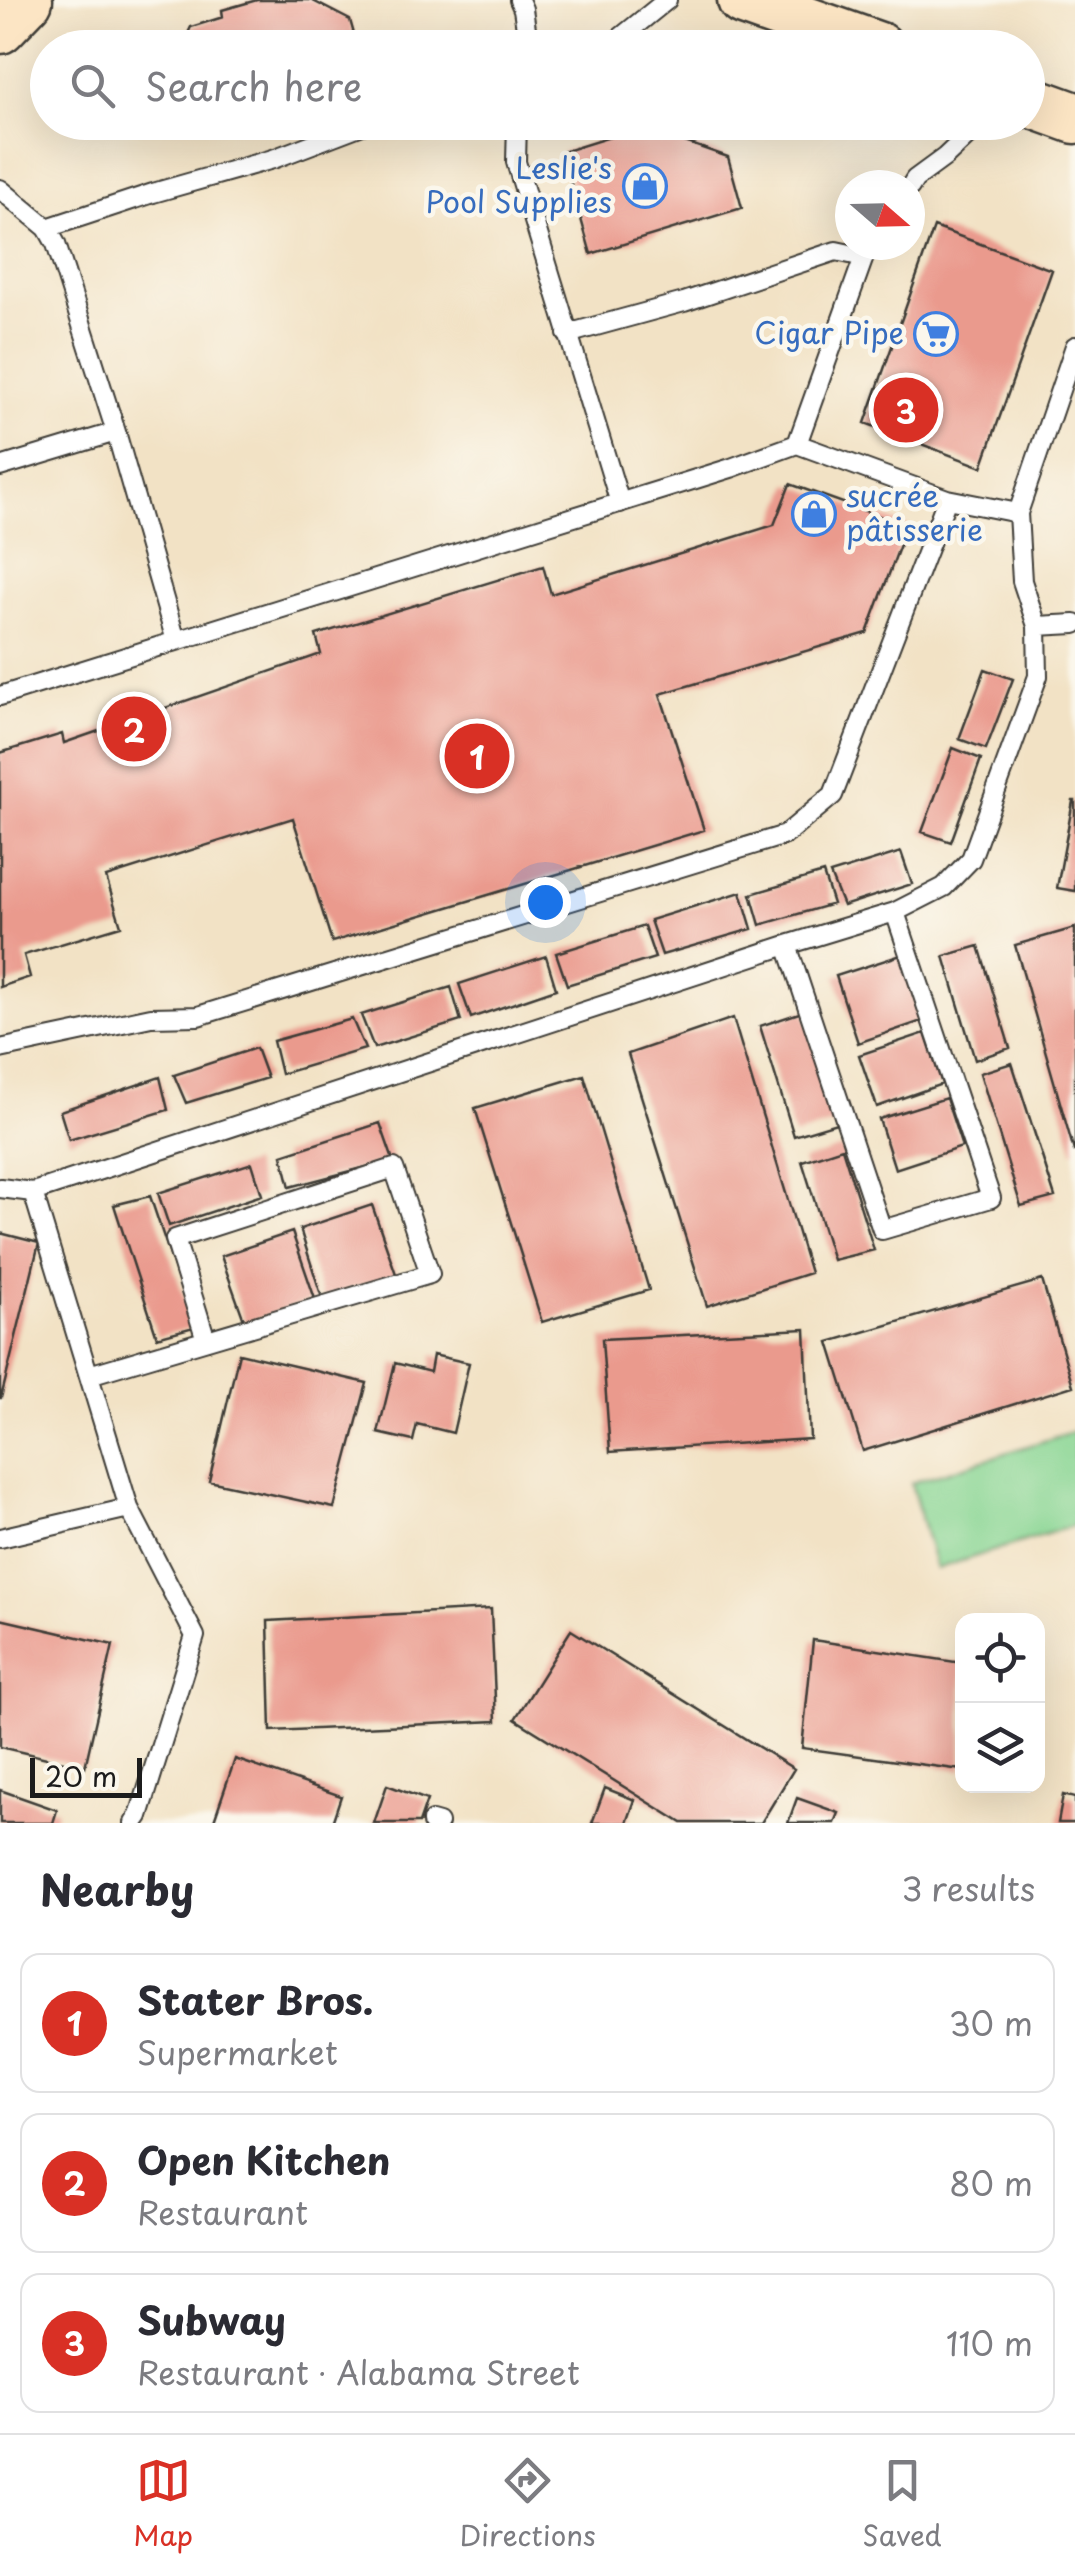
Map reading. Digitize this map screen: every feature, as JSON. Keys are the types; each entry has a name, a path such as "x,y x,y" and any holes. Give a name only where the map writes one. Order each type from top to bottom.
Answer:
{"main road":[{"path":"0,28 27,0"},
{"path":"743,0 827,30"},
{"path":"1045,107 1075,118"}],"lane":[{"path":"519,0 526,30"},
{"path":"630,30 667,0"},
{"path":"47,228 153,192 274,160 325,140"},
{"path":"515,140 516,162 620,503"},
{"path":"925,172 963,140"},
{"path":"0,189 47,228 56,244 116,432 176,641"},
{"path":"567,334 684,302 835,251"},
{"path":"796,444 864,260"},
{"path":"0,1188 33,1192 895,912 944,887 971,859 1038,676 1037,626 1022,580 1018,514 1075,346"},
{"path":"0,467 116,432"},
{"path":"0,696 732,468 796,444 946,499 1018,514"},
{"path":"0,1049 151,1018 198,1016 784,835 834,796 946,499"},
{"path":"1037,626 1075,624"},
{"path":"787,946 882,1230 992,1198 895,912"},
{"path":"88,1375 430,1274 394,1168 175,1239 206,1340"},
{"path":"33,1192 129,1508 195,1636 134,1823"},
{"path":"0,1538 129,1508"}],"green space":[{"path":"1075,1431 1075,1525 936,1569 911,1483"}],"building":[{"path":"257,0 311,0 350,20 353,30 190,30 223,17 222,10"},
{"path":"600,140 679,140 728,157 742,208 591,254 562,152"},
{"path":"934,227 1052,270 982,467 865,423"},
{"path":"790,484 907,526 867,633 660,694 704,830 332,942 293,818 106,877 121,926 24,955 30,977 0,987 0,753 62,734 64,743 321,654 316,635 543,566 551,594 774,525"},
{"path":"985,669 1013,679 986,749 959,739"},
{"path":"953,748 981,759 951,842 922,832"},
{"path":"1075,801 1075,891 1057,888"},
{"path":"901,852 912,884 843,906 830,874"},
{"path":"823,873 833,904 760,925 751,894"},
{"path":"741,892 752,929 662,955 650,920"},
{"path":"644,926 655,958 567,985 556,953"},
{"path":"1075,928 1075,1151 1074,1151 1015,945"},
{"path":"979,946 1010,1048 975,1060 944,956"},
{"path":"901,955 922,1021 858,1043 836,976"},
{"path":"546,956 556,989 471,1018 459,984"},
{"path":"451,987 461,1021 374,1048 361,1015"},
{"path":"805,1011 840,1122 794,1136 760,1026"},
{"path":"733,1018 810,1273 707,1306 628,1054"},
{"path":"352,1019 365,1049 281,1074 273,1041"},
{"path":"925,1033 942,1084 877,1107 859,1055"},
{"path":"256,1048 267,1078 186,1103 174,1075"},
{"path":"1012,1063 1055,1197 1021,1206 980,1073"},
{"path":"584,1075 649,1290 542,1322 475,1108"},
{"path":"160,1077 168,1110 69,1140 60,1111"},
{"path":"946,1098 962,1147 895,1169 879,1119"},
{"path":"380,1123 393,1160 290,1187 282,1155"},
{"path":"842,1148 874,1250 833,1260 802,1161"},
{"path":"252,1163 262,1195 169,1226 158,1193"},
{"path":"150,1196 194,1327 157,1337 114,1205"},
{"path":"372,1205 396,1274 322,1298 300,1229"},
{"path":"292,1232 315,1299 245,1323 221,1256"},
{"path":"0,1233 39,1243 1,1398 0,1398"},
{"path":"1042,1280 1073,1386 863,1451 829,1342"},
{"path":"805,1329 810,1439 610,1452 602,1339"},
{"path":"239,1353 367,1383 334,1508 209,1481"},
{"path":"433,1355 469,1363 453,1433 417,1424 413,1441 378,1433 395,1363 430,1372"},
{"path":"491,1609 496,1721 271,1731 268,1621"},
{"path":"0,1619 113,1645 85,1767 0,1747"},
{"path":"571,1630 794,1769 761,1823 682,1823 515,1719"},
{"path":"813,1640 955,1662 955,1769 802,1748"},
{"path":"235,1759 341,1796 332,1823 213,1823"},
{"path":"387,1785 427,1800 419,1823 374,1823"},
{"path":"605,1788 635,1800 627,1823 592,1823"},
{"path":"0,1790 57,1810 53,1823 0,1823"},
{"path":"1063,1795 1075,1798 1075,1823 1058,1823"},
{"path":"797,1798 839,1813 835,1823 788,1823"}],"place":[{"name":"Leslie's Pool Supplies","path":"645,186"},
{"name":"Cigar Pipe","path":"936,334"},
{"name":"Subway","path":"906,410"},
{"name":"sucrée pâtisserie","path":"814,514"},
{"name":"Open Kitchen","path":"134,729"},
{"name":"Stater Bros.","path":"477,756"}]}
